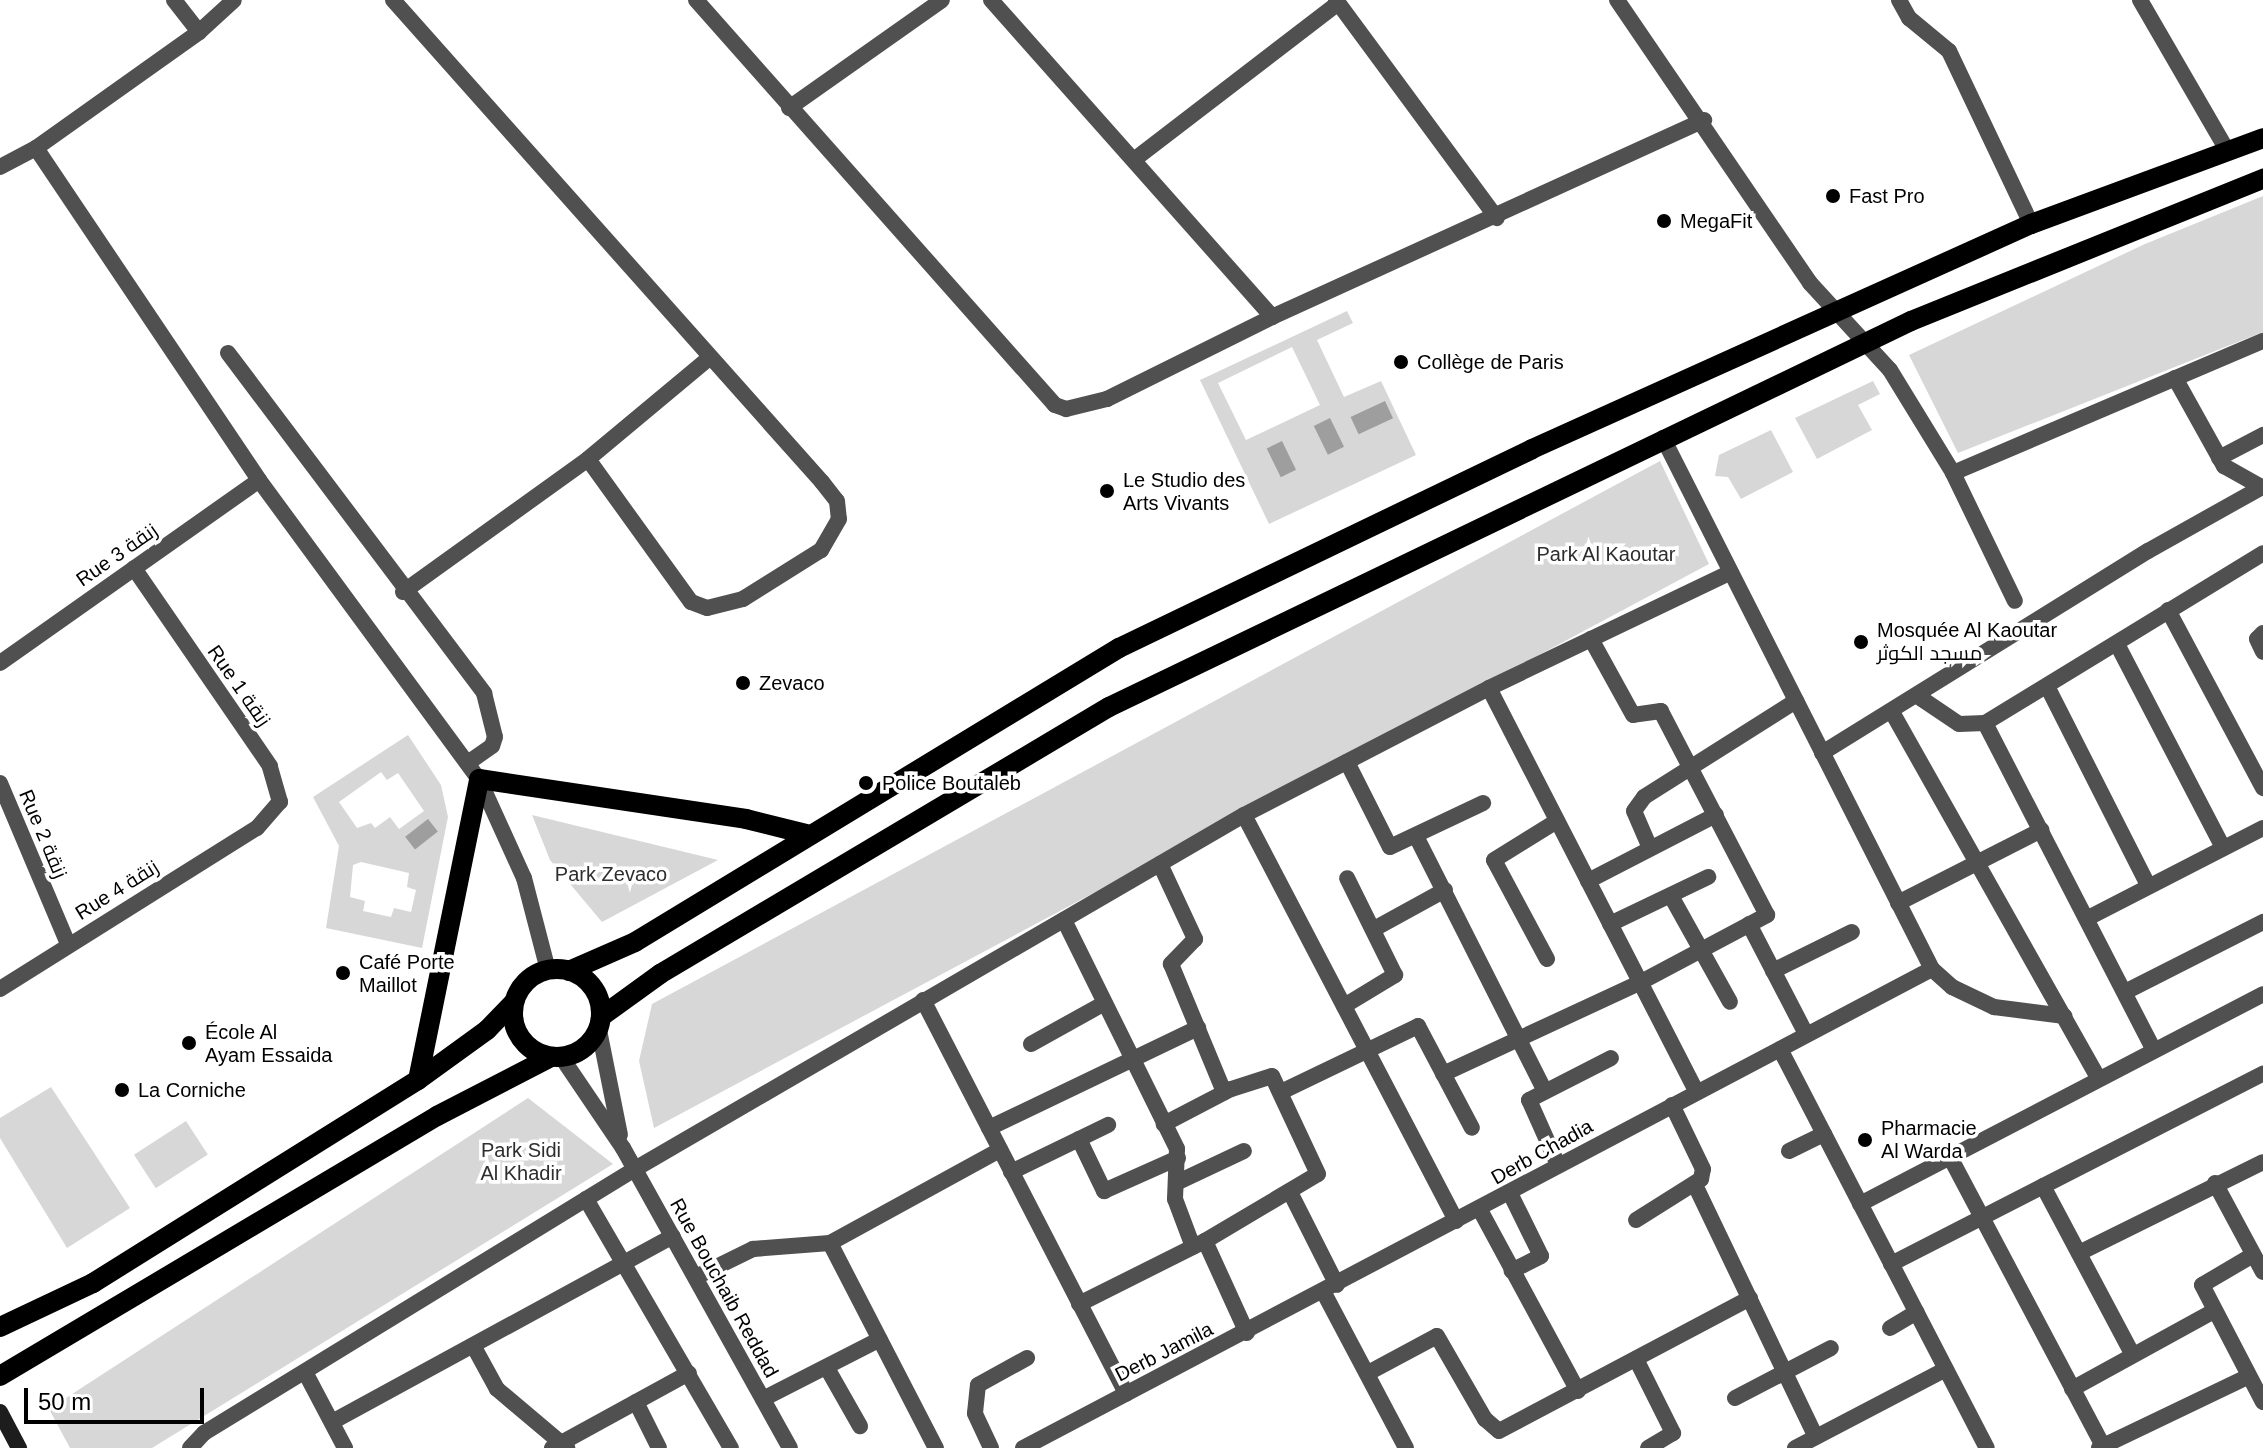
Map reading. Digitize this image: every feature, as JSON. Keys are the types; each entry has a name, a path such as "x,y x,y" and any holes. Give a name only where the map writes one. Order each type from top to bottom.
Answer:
{"main road":[{"path":"0,1327 93,1283 418,1080 487,1030 513,1003 526,981 548,970 569,971 635,942 806,834 1119,648 1532,449 2031,224 2263,138"},
{"path":"0,1376 437,1116 556,1058 584,1049 600,1023 660,974 1109,707 1911,321 2263,179"},
{"path":"418,1080 473,771 746,819 806,834"},
{"path":"569,971 596,991 600,1023"},
{"path":"513,1003 516,1032 535,1053 556,1058"},
{"path":"0,1412 19,1448"}],"street":[{"path":"174,0 199,32"},
{"path":"0,167 36,148 199,32 234,0"},
{"path":"393,0 837,501 836,532 821,550 743,599 707,608 691,602 588,459"},
{"path":"696,0 1055,405 1080,409 1107,399 1272,317 1497,218 1704,120"},
{"path":"789,108 942,0"},
{"path":"991,0 1272,317"},
{"path":"1617,0 1704,120 1835,315 1890,370 1953,473 2015,601"},
{"path":"1899,0 1909,18 1949,51 2031,224"},
{"path":"2140,0 2227,150"},
{"path":"1135,159 1337,1 1497,218"},
{"path":"36,148 259,480 473,771 524,878 548,970"},
{"path":"1953,473 2263,341"},
{"path":"228,353 492,709 492,746 473,771"},
{"path":"403,592 588,459 708,359"},
{"path":"2175,378 2219,458 2234,475 2263,487"},
{"path":"2219,458 2263,435"},
{"path":"1663,438 1932,969 1952,987 1994,1007 2064,1016"},
{"name":"Rue 3 زنقة","path":"0,663 259,480"},
{"path":"1822,753 1919,697 2148,551 2263,487"},
{"path":"1919,697 1959,724 1985,723 2263,553"},
{"name":"Rue 1 زنقة","path":"134,568 277,781 276,811 257,828"},
{"path":"190,1448 204,1433 635,1169 1244,815 1489,688 1731,572"},
{"path":"2168,610 2263,788"},
{"path":"2263,633 2257,639 2263,652"},
{"path":"1443,1074 1641,982 1768,912 1660,709 1633,715 1591,639"},
{"path":"2117,644 2223,848"},
{"path":"2047,686 2148,885"},
{"path":"1489,688 1697,1092"},
{"path":"1650,848 1635,819 1637,804 1796,701"},
{"path":"1892,712 2099,1079"},
{"path":"1985,723 2154,1050"},
{"path":"1347,762 1389,846 1483,803"},
{"name":"Rue 2 زنقة","path":"0,783 68,944"},
{"path":"1244,815 1456,1221"},
{"path":"1588,881 1716,815"},
{"path":"1547,959 1494,860 1557,821"},
{"name":"Rue 4 زنقة","path":"0,989 257,828"},
{"path":"2088,918 2263,828"},
{"path":"1898,903 2041,830"},
{"path":"1416,836 1545,1091"},
{"path":"1160,864 1195,939 1171,964 1224,1092"},
{"path":"1610,924 1708,877"},
{"path":"1344,1006 1394,979 1374,929 1347,878"},
{"path":"1374,929 1445,890"},
{"path":"1671,896 1730,1002"},
{"path":"1064,920 1178,1158 1176,1183 1179,1216 1199,1244 1247,1333"},
{"path":"2125,992 2263,922"},
{"path":"1749,924 1806,1034"},
{"path":"1773,971 1852,932"},
{"name":"Derb Chadia","path":"1330,1289 1558,1165 1932,969"},
{"path":"1860,1204 2263,994"},
{"path":"923,1000 1126,1394"},
{"path":"1031,1044 1103,1004"},
{"name":"Rue Bouchaib Reddad","path":"600,1023 623,1148"},
{"path":"1281,1092 1418,1026 1472,1128"},
{"path":"989,1128 1198,1028"},
{"path":"1780,1049 1987,1448"},
{"name":"Rue Bouchaib Reddad","path":"556,1058 623,1148 790,1448"},
{"path":"1558,1165 1529,1102 1611,1058"},
{"path":"1891,1264 2263,1074"},
{"path":"1079,1304 1199,1244 1319,1172 1281,1092 1267,1075 1224,1092 1164,1124"},
{"path":"1636,1220 1696,1187 1703,1169 1672,1105"},
{"path":"1011,1172 1108,1125"},
{"path":"1789,1151 1824,1134"},
{"path":"1079,1139 1104,1191 1178,1158"},
{"path":"696,1277 753,1249 830,1243 1000,1150"},
{"path":"1176,1183 1244,1151"},
{"path":"1950,1157 2101,1447 2249,1376"},
{"path":"2079,1253 2215,1183 2263,1162"},
{"path":"2215,1183 2263,1272"},
{"path":"2043,1186 2133,1355"},
{"path":"1696,1187 1816,1437"},
{"path":"1290,1192 1368,1373 1406,1448"},
{"path":"1510,1193 1541,1256 1512,1271"},
{"path":"586,1199 689,1373 724,1446"},
{"path":"1479,1208 1578,1391"},
{"path":"332,1422 625,1265 673,1236"},
{"path":"830,1243 936,1448"},
{"path":"2253,1255 2203,1283 2214,1311 2263,1402"},
{"name":"Derb Jamila","path":"1023,1448 1330,1289"},
{"path":"1368,1373 1437,1336 1485,1419 1499,1431 1750,1298"},
{"path":"2072,1389 2214,1311"},
{"path":"1890,1328 1917,1312"},
{"path":"763,1399 880,1339"},
{"path":"474,1347 497,1389 561,1446 689,1373"},
{"path":"1735,1398 1831,1348"},
{"path":"991,1448 975,1413 978,1385 1027,1358"},
{"path":"1636,1359 1673,1433 1648,1448"},
{"path":"827,1368 860,1426"},
{"path":"1795,1448 1946,1369"},
{"path":"305,1372 345,1448"},
{"path":"636,1402 659,1448"}],"green space":[{"path":"2263,196 2263,332 1958,453 1909,355 2145,244"},
{"path":"1347,311 1353,323 1317,340 1344,397 1381,381 1416,455 1269,524 1200,380","holes":["1292,347 1320,405 1246,440 1218,383"]},
{"path":"1873,381 1880,394 1858,405 1872,430 1817,459 1795,418"},
{"path":"1771,430 1793,472 1741,499 1728,477 1715,476 1719,455"},
{"name":"Park Al Kaoutar","path":"1660,461 1709,564 654,1128 639,1061 652,1004"},
{"path":"408,735 441,785 448,817 422,948 326,928 339,846 313,797","holes":["381,772 387,780 398,773 424,811 399,829 390,817 375,828 371,823 357,828 339,802","361,862 409,873 407,887 416,890 411,912 394,908 391,917 363,911 365,901 350,897 353,865"]},
{"name":"Park Zevaco","path":"532,815 718,860 602,922 550,860"},
{"path":"51,1087 130,1208 67,1248 0,1138 0,1118"},
{"name":"Park Sidi Al Khadir","path":"528,1098 613,1164 152,1448 70,1448 49,1409"},
{"path":"186,1121 208,1155 156,1188 134,1155"}],"shaded area":[{"path":"1385,401 1393,418 1359,434 1351,417"},
{"path":"1330,418 1344,447 1328,455 1314,426"},
{"path":"1282,441 1296,470 1281,477 1267,448"},
{"path":"428,819 438,832 415,849 405,837"}],"place":[{"name":"Fast Pro","path":"1833,196"},
{"name":"MegaFit","path":"1664,221"},
{"name":"Collège de Paris","path":"1401,362"},
{"name":"Le Studio des Arts Vivants","path":"1107,491"},
{"name":"Mosquée Al Kaoutar مسجد الكوثر","path":"1861,642"},
{"name":"Zevaco","path":"743,683"},
{"name":"Police Boutaleb","path":"866,783"},
{"name":"Café Porte Maillot","path":"343,973"},
{"name":"École Al Ayam Essaida","path":"189,1043"},
{"name":"La Corniche","path":"122,1090"},
{"name":"Pharmacie Al Warda","path":"1865,1140"}]}
